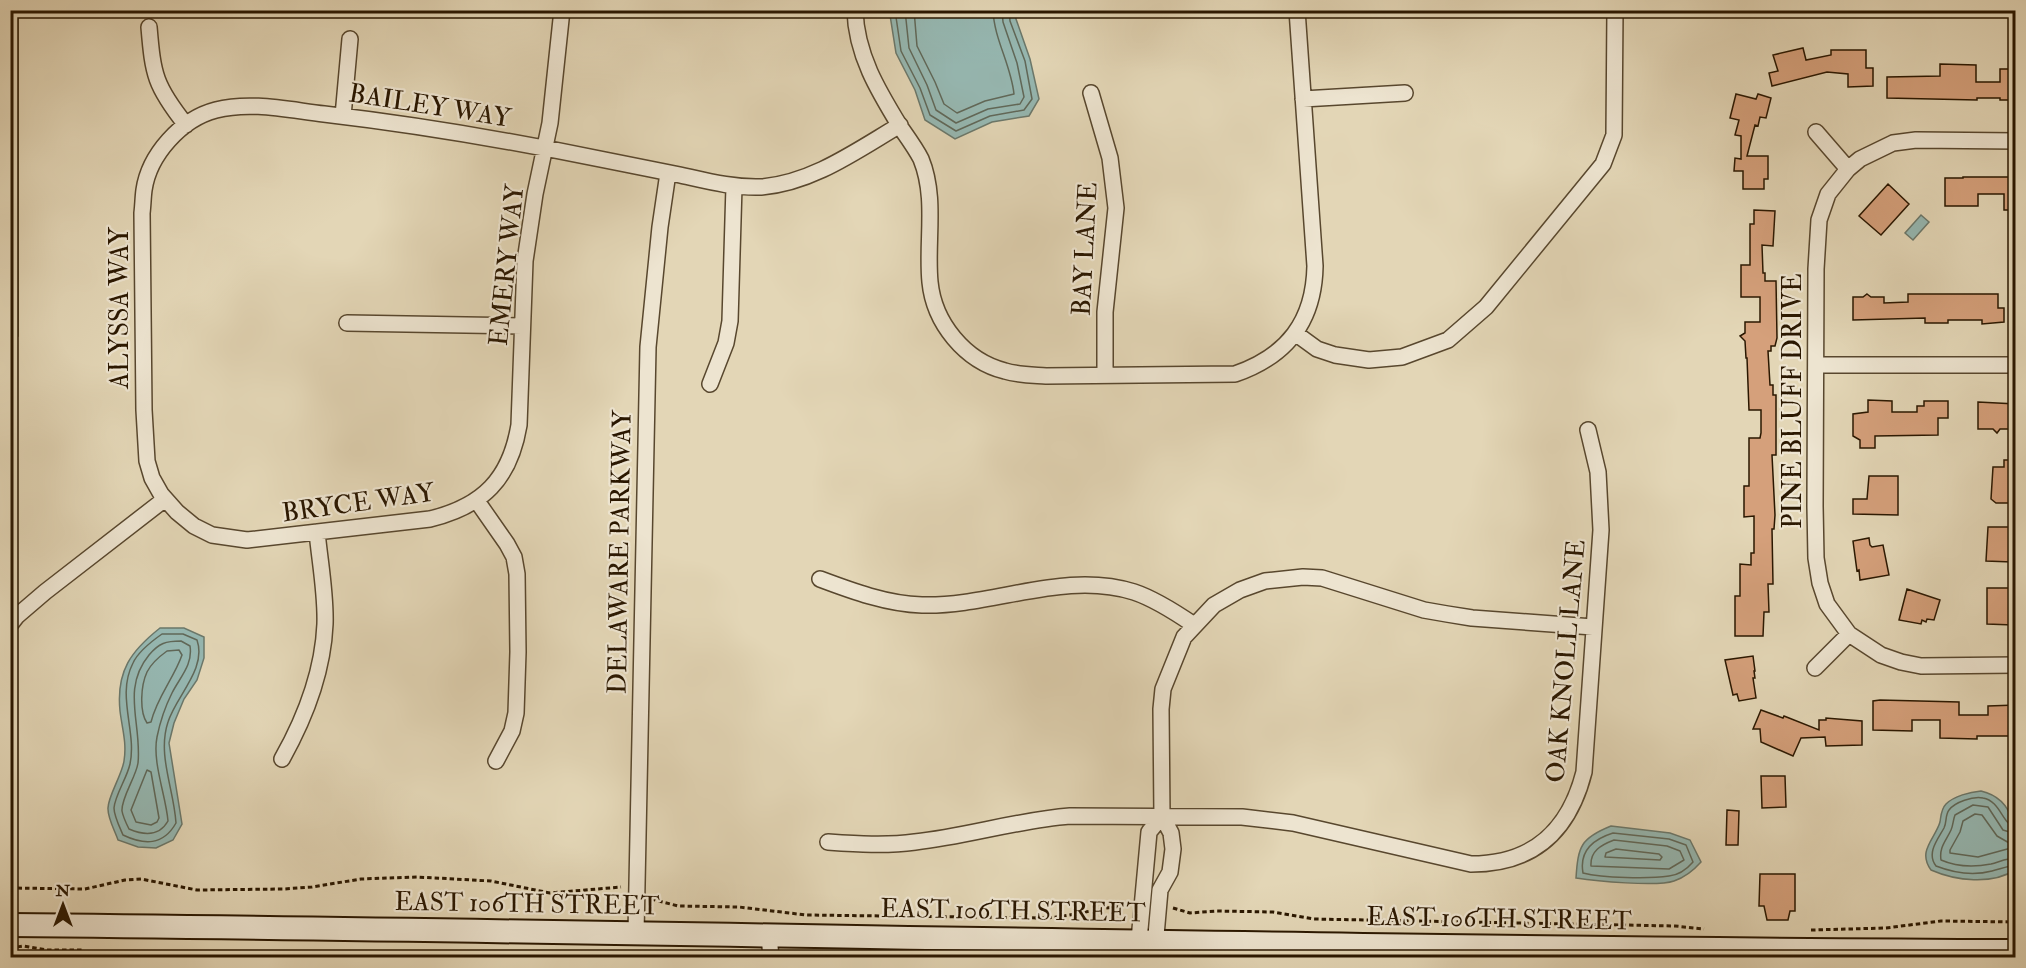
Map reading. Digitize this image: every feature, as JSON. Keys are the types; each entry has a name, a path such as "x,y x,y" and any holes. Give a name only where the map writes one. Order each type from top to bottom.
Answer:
{"main road":[{"name":"EAST 106TH STREET","path":"10,925 636,933 770,946 2016,951"}],"street":[{"name":"EMERY WAY","path":"521,387 522,326 529,231 550,123 562,10"},
{"path":"855,10 858,42 864,61 920,158 927,179 930,282 937,312 953,339 985,363 1002,371 1020,375 1235,374 1272,357 1295,333 1311,303 1314,285 1297,10"},
{"path":"1295,333 1317,349 1335,355 1370,360 1402,357 1448,340 1486,307 1603,164 1614,135 1615,10"},
{"path":"149,27 152,66 159,87 166,100 186,125"},
{"path":"343,116 350,39"},
{"name":"BAY LANE","path":"1091,93 1110,158 1116,208 1105,312 1105,375"},
{"path":"1303,99 1405,93"},
{"name":"BAILEY WAY","path":"186,125 195,118 216,110 236,106 260,107 425,127 545,148 734,186 759,187 788,184 831,166 900,125"},
{"name":"ALYSSA WAY","path":"165,499 152,478 147,461 144,410 142,213 144,189 150,170 162,149 177,131 186,125"},
{"path":"1816,132 1848,169"},
{"name":"PINE BLUFF DRIVE","path":"2016,141 1916,140 1897,142 1871,152 1848,169 1828,194 1819,220 1816,269 1816,562 1827,604 1849,634 1881,655 1901,662 1921,666 2016,666"},
{"name":"DELAWARE PARKWAY","path":"636,933 648,346 668,173"},
{"path":"710,384 726,343 730,321 734,186"},
{"path":"347,323 522,326"},
{"path":"1816,365 2016,365"},
{"name":"BRYCE WAY","path":"165,499 194,526 212,535 230,539 265,539 448,515 477,501 497,482 508,466 515,448 519,426 521,387"},
{"name":"OAK KNOLL LANE","path":"828,842 915,843 1052,817 1109,815 1242,817 1293,823 1471,864 1496,862 1527,854 1565,819 1579,791 1584,772 1601,530 1598,472 1588,430"},
{"path":"13,616 165,499"},
{"path":"477,501 507,544 514,557 517,574 516,713 512,732 496,760"},
{"path":"282,759 310,699 323,645 324,607 317,532"},
{"path":"1149,946 1160,890 1170,872 1173,849 1171,833 1162,816 1163,689 1184,637 1214,605 1240,590 1265,580 1322,578 1424,610 1472,618 1593,627"},
{"path":"820,579 866,594 922,605 960,603 1071,585 1104,586 1135,592 1159,603 1194,625"},
{"path":"1815,668 1849,634"},
{"path":"1149,946 1142,907 1149,832 1162,816"}],"path":[{"path":"10,888 85,889 125,880 141,879 197,890 284,889 361,879 417,877 491,881 550,893 623,887"},
{"path":"649,898 678,906 739,907 806,915 1050,918 1125,905 1142,907"},
{"path":"1158,906 1190,913 1273,912 1314,919 1675,926 1711,931"},
{"path":"1809,930 1901,927 1941,921 2016,922"},
{"path":"10,948 23,946 47,950 84,950"}],"green space":[{"path":"18,10 18,336 11,336 10,11"}],"water":[{"path":"892,11 1015,11 1030,59 1039,99 1029,116 992,122 955,139 925,120 915,90 896,53 890,15"},
{"path":"1921,215 1929,222 1913,240 1905,233"},
{"path":"160,628 184,628 204,637 204,658 197,680 184,699 174,723 169,743 182,824 173,840 156,848 138,847 118,840 108,809 123,767 125,754 119,697 120,684 123,673 134,654"},
{"path":"1981,791 1993,796 2009,812 2015,833 2015,870 1996,878 1974,880 1951,877 1931,870 1927,863 1926,851 1938,828 1944,806 1949,801 1967,793"},
{"path":"1611,826 1670,833 1690,840 1701,862 1686,876 1666,883 1626,883 1576,878 1578,858 1583,844 1593,835"}],"building":[{"path":"1803,48 1806,60 1831,55 1831,50 1866,50 1866,68 1873,68 1873,86 1848,87 1848,74 1827,72 1772,86 1769,73 1778,71 1773,55"},
{"path":"1940,64 1976,65 1976,82 2000,82 2000,69 2016,69 2016,100 1887,98 1887,77 1940,76"},
{"path":"1736,94 1756,99 1758,94 1771,98 1766,118 1760,117 1758,126 1755,125 1747,156 1768,156 1768,179 1764,179 1764,189 1743,189 1743,171 1734,171 1735,158 1741,159 1741,136 1735,135 1739,120 1730,118"},
{"path":"2016,177 2016,210 2004,210 2004,194 1978,194 1978,206 1945,206 1945,178"},
{"path":"1888,184 1909,204 1881,235 1859,216"},
{"path":"1754,210 1775,211 1773,246 1762,245 1765,281 1776,281 1777,338 1775,346 1771,346 1771,351 1768,351 1770,385 1773,385 1773,395 1776,395 1776,455 1772,455 1775,515 1774,529 1772,529 1773,584 1768,584 1769,612 1764,612 1763,636 1735,636 1735,596 1740,596 1740,564 1751,565 1751,553 1754,553 1754,516 1744,517 1744,486 1749,486 1749,438 1760,438 1761,433 1761,410 1749,410 1745,341 1740,336 1745,333 1745,322 1760,322 1760,297 1741,297 1741,265 1750,265 1750,224 1754,224"},
{"path":"1867,294 1871,297 1884,297 1884,303 1908,302 1908,294 1998,294 1998,308 2004,308 2004,322 1982,324 1982,320 1948,320 1948,323 1925,323 1925,318 1853,320 1853,297 1863,297"},
{"path":"1868,400 1892,401 1892,412 1917,412 1917,406 1924,406 1924,401 1948,401 1948,418 1938,418 1938,435 1875,436 1875,448 1860,448 1860,440 1853,436 1853,414 1868,412"},
{"path":"1978,402 2016,404 2016,429 2000,429 1997,433 1993,429 1978,429"},
{"path":"2004,460 2016,460 2014,503 1996,503 1991,499 1993,467 2004,467"},
{"path":"1869,476 1898,476 1898,515 1853,514 1853,499 1867,499"},
{"path":"1988,527 2009,527 2009,540 2012,540 2012,562 1986,561"},
{"path":"1869,538 1872,547 1883,545 1889,575 1860,580 1853,541"},
{"path":"1987,588 2016,588 2013,625 1987,624"},
{"path":"1907,589 1940,600 1934,620 1927,619 1926,622 1922,620 1921,624 1899,620"},
{"path":"1753,656 1756,698 1739,701 1737,694 1733,695 1725,660"},
{"path":"1873,701 1959,702 1959,715 1988,715 1988,706 2016,705 2016,736 1977,736 1977,739 1940,738 1940,720 1912,720 1912,731 1873,730"},
{"path":"1761,710 1783,718 1784,716 1819,730 1819,720 1826,720 1826,718 1862,721 1862,745 1826,746 1825,737 1801,738 1793,756 1761,742 1760,729 1753,729"},
{"path":"1761,776 1785,776 1786,807 1762,808"},
{"path":"1727,810 1739,811 1738,845 1726,845"},
{"path":"1760,874 1795,874 1795,911 1790,911 1788,920 1767,920 1764,906 1759,906"}]}
